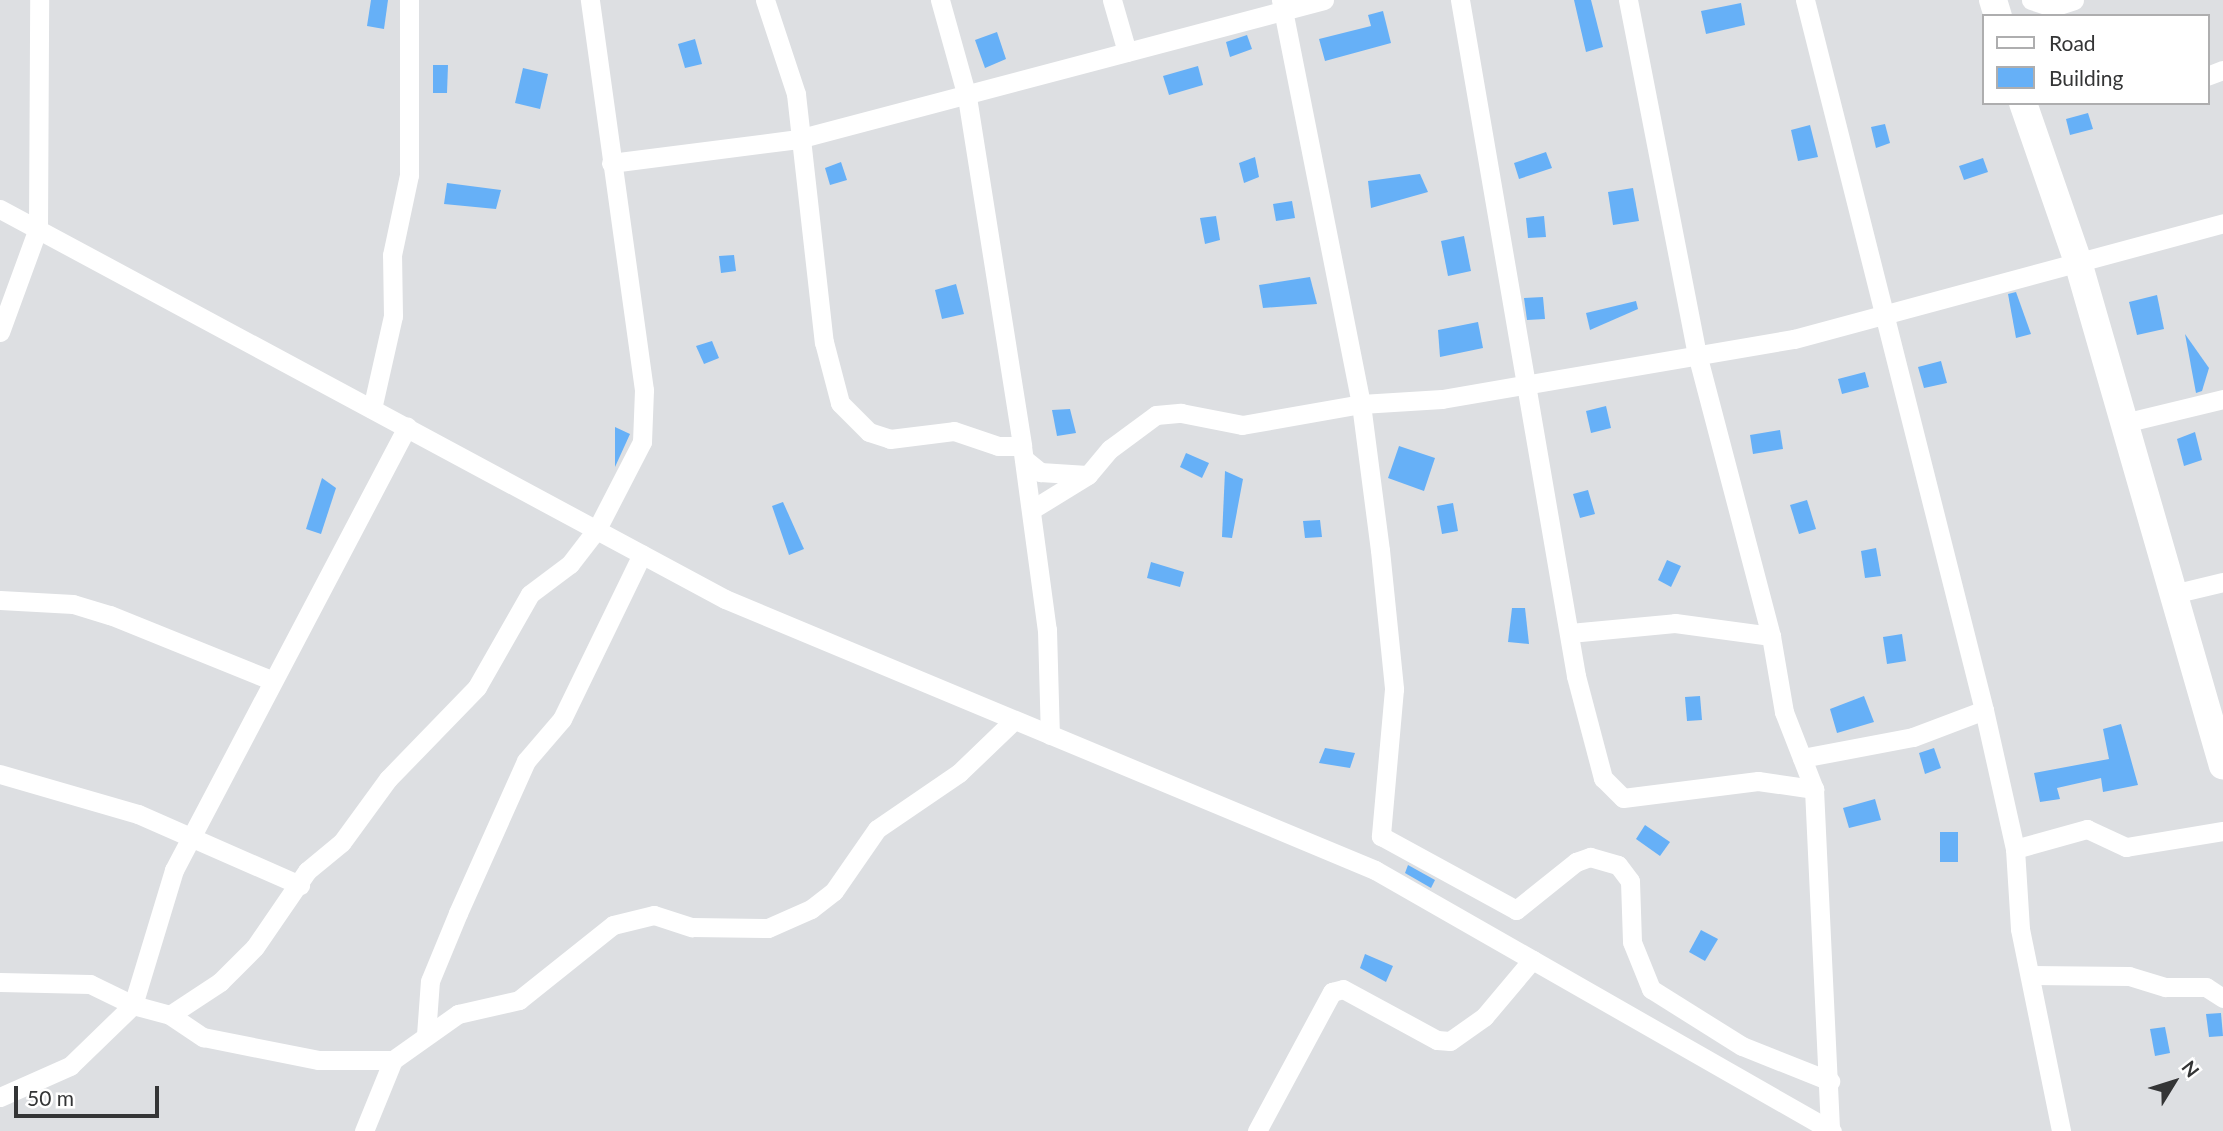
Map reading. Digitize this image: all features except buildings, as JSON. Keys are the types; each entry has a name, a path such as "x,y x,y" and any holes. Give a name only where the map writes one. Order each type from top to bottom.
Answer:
{"main road":[{"path":"2024,105 2078,262 2173,594 2219,734 2223,766"}],"street":[{"path":"0,332 38,228 39,0"},
{"path":"372,409 393,316 392,255 409,175 409,0"},
{"path":"170,1015 220,982 255,947 300,886 368,812 388,779 477,687 530,594 570,564 597,529 642,429 643,390 590,0"},
{"path":"765,0 796,94 798,139 824,342 840,403 869,432 890,439 954,431 1023,452 1040,472 1088,475"},
{"path":"940,0 967,97 1023,452 1048,630 1050,735"},
{"path":"1112,0 1127,52"},
{"path":"611,163 798,139 967,97 1283,6 1324,0"},
{"path":"1460,0 1524,384 1570,633 1600,769 1615,793 1643,796 1758,781 1814,789"},
{"path":"1628,0 1697,354 1771,636 1784,712 1814,789 1831,1130"},
{"path":"1805,0 1984,710 2015,849 2020,929 2061,1131"},
{"path":"2031,0 2053,7 2073,1"},
{"path":"2057,14 2073,1"},
{"path":"1283,6 1361,404 1394,689 1381,836 1375,870"},
{"path":"0,209 725,599 1375,870 1831,1130"},
{"path":"1031,510 1088,475 1110,449 1156,415 1181,413 1242,425 1361,404 1442,399 1697,354 1885,316 2223,223"},
{"path":"2124,424 2223,399"},
{"path":"0,1097 70,1066 133,1005 174,870 271,680 407,427"},
{"path":"426,1035 430,981 526,761 562,719 642,554"},
{"path":"2173,594 2223,582"},
{"path":"0,600 73,604 110,615 271,680"},
{"path":"1570,633 1675,624 1771,636"},
{"path":"1802,758 1913,737 1984,710"},
{"path":"364,1131 393,1059 458,1014 519,1000 612,925 654,915 692,927 768,928 811,909 834,891 877,830 959,773 1014,720"},
{"path":"0,774 96,799 191,837 300,886"},
{"path":"2015,849 2087,829 2126,847 2223,831"},
{"path":"1381,836 1516,910 1576,862 1590,857 1618,866 1630,881 1632,942 1651,989 1741,1046 1830,1081"},
{"path":"1257,1131 1321,1002 1332,992 1343,989 1437,1040 1450,1041 1470,1030 1532,960"},
{"path":"2030,975 2129,976 2165,987 2206,987 2223,998"},
{"path":"0,982 90,984 133,1005 170,1015 203,1037 318,1060 393,1059"}]}
